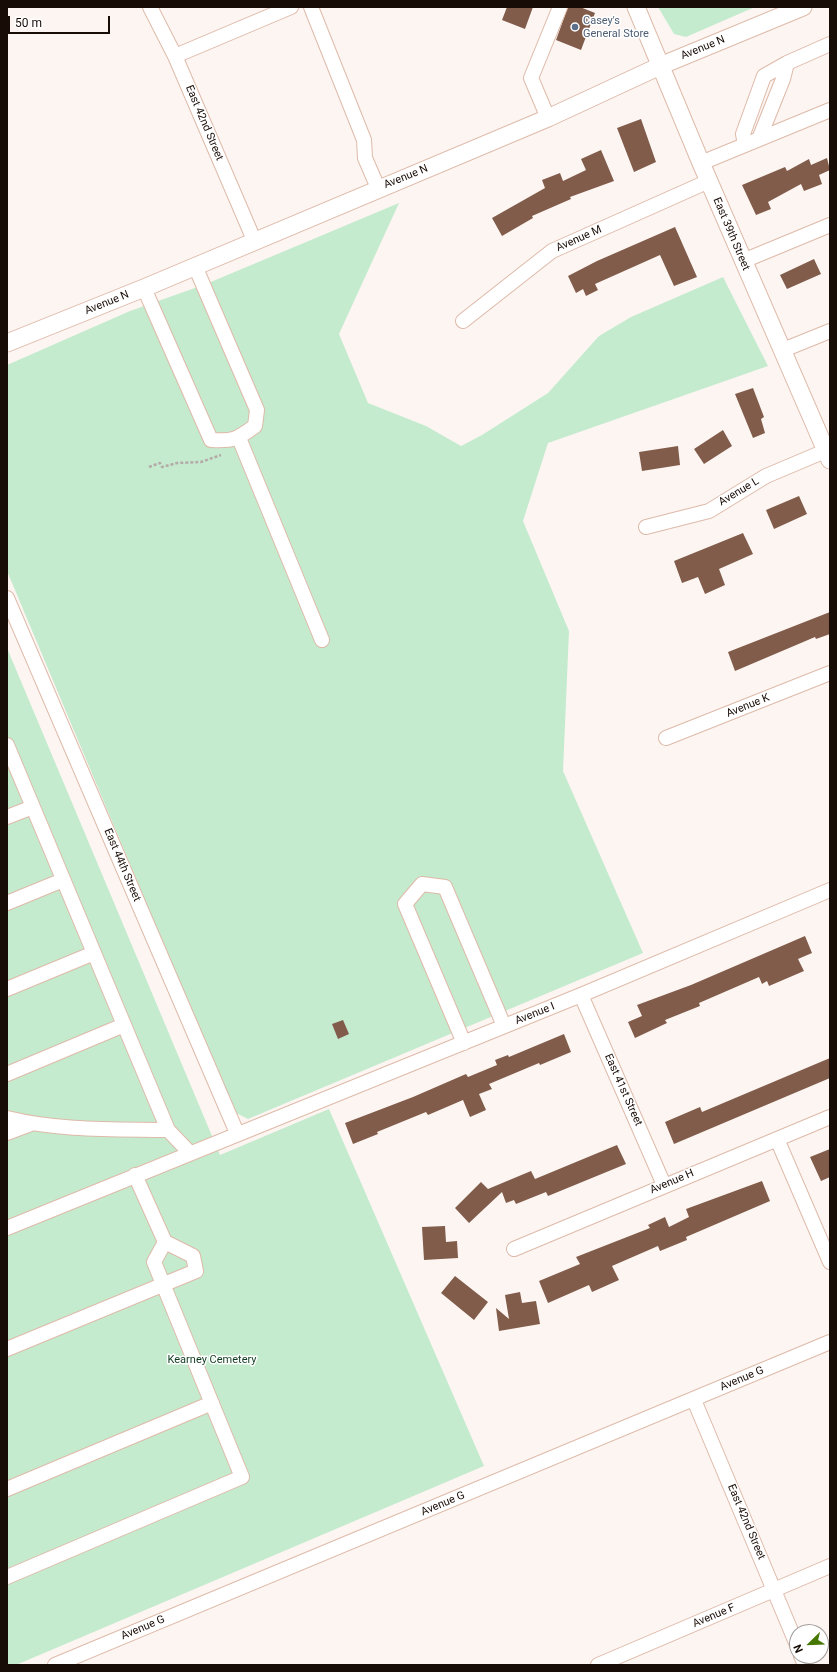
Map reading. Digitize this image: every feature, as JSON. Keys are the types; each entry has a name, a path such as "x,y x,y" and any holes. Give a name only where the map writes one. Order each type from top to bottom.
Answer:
{"main road":[{"name":"East 39th Street","path":"636,7 743,261 829,453"},
{"name":"Avenue N","path":"7,343 144,288 254,240 548,118 660,66 803,7"}],"street":[{"name":"East 42nd Street","path":"150,7 176,56 254,240"},
{"path":"176,56 291,7"},
{"path":"311,7 364,140 365,158 378,188"},
{"path":"548,118 531,78 560,7"},
{"path":"745,145 743,134 764,76 786,63 830,44"},
{"path":"759,139 783,79 786,63"},
{"path":"701,163 830,110"},
{"name":"Avenue M","path":"463,321 552,251 709,181"},
{"path":"743,261 830,225"},
{"path":"144,288 211,440 231,441 239,438 255,426 257,410 195,266"},
{"path":"783,350 830,331"},
{"path":"239,438 322,640"},
{"name":"Avenue L","path":"646,527 709,510 766,476 829,453"},
{"name":"East 44th Street","path":"7,598 237,1133"},
{"name":"Avenue K","path":"666,738 830,673"},
{"path":"7,745 168,1130 190,1152"},
{"path":"7,817 33,807"},
{"path":"7,903 63,880"},
{"path":"464,1043 405,904 422,884 445,887 504,1026"},
{"name":"Avenue I","path":"7,1228 190,1152 582,995 830,890"},
{"path":"7,989 94,953"},
{"name":"East 41st Street","path":"582,995 664,1185"},
{"path":"7,1074 124,1025"},
{"name":"Avenue H","path":"514,1249 664,1185 830,1117"},
{"path":"7,1118 31,1124 74,1128 168,1130"},
{"path":"7,1133 31,1124"},
{"path":"777,1138 830,1262"},
{"path":"7,1349 196,1271 192,1256 165,1242 135,1175"},
{"path":"7,1577 242,1477 154,1262 165,1242"},
{"name":"Avenue G","path":"55,1665 694,1400 830,1342"},
{"name":"East 42nd Street","path":"694,1400 789,1625"},
{"path":"7,1489 212,1403"},
{"name":"Avenue F","path":"598,1665 830,1566"}],"path":[{"path":"149,467 160,463 162,467 178,463 201,462 227,452"}],"green space":[{"path":"658,7 755,7 686,37 674,34"},
{"path":"399,203 339,334 368,403 426,426 461,446 482,435 548,393 599,336 631,317 723,277 768,366 548,443 523,521 569,631 563,771 643,953 248,1119 236,1113 229,1100 7,571 7,365 130,311 206,284"},
{"name":"Kearney Cemetery","path":"7,648 220,1155 329,1109 484,1466 16,1665 7,1665"}],"building":[{"path":"507,7 533,7 525,29 502,20"},
{"path":"568,7 580,7 595,13 581,50 556,40"},
{"path":"641,119 656,162 634,172 617,128"},
{"path":"601,150 614,181 570,197 571,199 532,216 533,218 502,236 492,218 545,188 542,180 560,173 563,181 586,170 581,159"},
{"path":"827,158 830,170 819,175 822,184 804,191 801,184 768,202 771,209 756,215 742,185 785,167 787,171 809,159 811,165"},
{"path":"675,227 697,277 674,286 660,255 595,284 598,290 586,296 583,289 576,293 568,276 597,261"},
{"path":"814,259 821,274 787,289 780,275"},
{"path":"753,388 764,417 761,419 765,433 753,438 735,394"},
{"path":"723,430 732,446 704,464 694,449"},
{"path":"678,446 680,465 642,471 639,452"},
{"path":"799,496 807,514 774,529 766,510"},
{"path":"743,533 753,554 719,569 725,585 705,594 698,577 682,583 674,561"},
{"path":"830,612 830,634 816,639 815,637 735,671 728,652"},
{"path":"805,936 812,953 798,959 804,971 769,986 767,981 762,984 759,977 699,1003 700,1006 665,1020 667,1023 635,1038 628,1022 642,1016 637,1005 691,985"},
{"path":"343,1020 349,1034 338,1039 332,1024"},
{"path":"564,1034 571,1052 540,1065 539,1063 489,1084 492,1089 479,1094 486,1110 470,1117 463,1100 428,1115 426,1112 377,1132 378,1134 353,1144 345,1123 413,1097 466,1074 468,1077 497,1065 495,1060 508,1055 509,1057"},
{"path":"830,1058 830,1078 674,1144 665,1122 700,1107 702,1112"},
{"path":"617,1145 626,1164 548,1196 546,1192 516,1204 514,1200 506,1203 502,1192 469,1223 455,1208 481,1182 488,1189 531,1171 535,1179"},
{"path":"830,1149 830,1177 821,1181 810,1157"},
{"path":"762,1181 770,1201 686,1237 687,1240 660,1251 658,1246 612,1266 619,1280 592,1292 589,1285 548,1303 539,1281 580,1264 576,1257 650,1228 648,1225 665,1217 669,1227 689,1217 686,1209"},
{"path":"445,1226 446,1242 457,1241 458,1258 424,1260 422,1227"},
{"path":"455,1276 488,1302 474,1320 441,1293"},
{"path":"520,1292 522,1303 536,1301 540,1324 499,1331 496,1308 509,1319 505,1295"}],"place":[{"name":"Casey's General Store","path":"575,27"}]}
